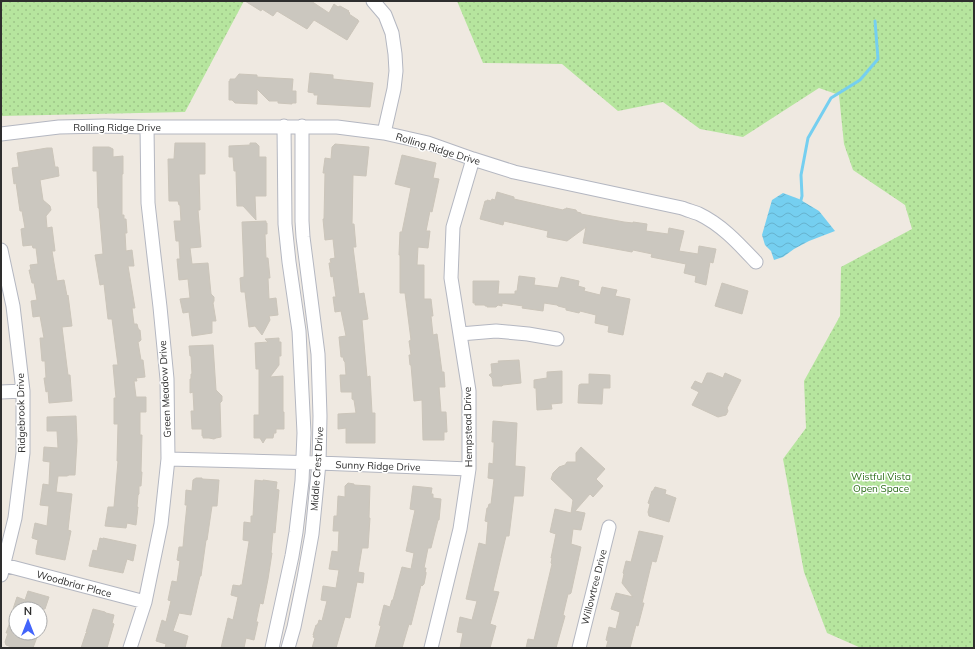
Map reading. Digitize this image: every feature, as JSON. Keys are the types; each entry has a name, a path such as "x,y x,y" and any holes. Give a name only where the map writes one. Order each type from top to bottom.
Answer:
{"street":[{"path":"373,1 385,15 392,33 396,60 394,89 384,133"},
{"name":"Rolling Ridge Drive","path":"1,134 59,127 105,126 302,126 337,127 384,133 428,143 514,172 682,208 699,214 719,226 736,240 756,262"},
{"name":"Middle Crest Drive","path":"272,648 292,556 302,481 304,433 299,332 285,224 284,126"},
{"name":"Middle Crest Drive","path":"288,648 294,627 312,534 319,463 320,416 318,354 302,221 302,126"},
{"name":"Green Meadow Drive","path":"130,648 145,602 161,524 168,459 167,379 148,203 147,127"},
{"name":"Hempstead Drive","path":"431,648 460,529 469,469 469,391 451,278 453,227 473,159"},
{"name":"Ridgebrook Drive","path":"1,250 13,306 23,391 23,453 15,518 2,570"},
{"path":"293,290 310,288"},
{"path":"460,334 496,331 528,334 556,339"},
{"path":"1,392 23,391"},
{"name":"Sunny Ridge Drive","path":"168,459 469,469"},
{"name":"Willowtree Drive","path":"579,648 609,527"},
{"name":"Woodbriar Place","path":"2,570 145,602"}],"green space":[{"path":"1,1 244,1 185,112 1,116"},
{"name":"Wistful Vista Open Space","path":"457,1 974,1 974,648 861,648 827,633 804,572 783,459 806,428 804,381 840,316 841,267 912,229 905,205 853,170 844,144 839,95 819,88 743,137 700,129 663,102 618,111 562,64 483,63"}],"water":[{"path":"783,193 799,199 819,211 835,231 809,241 783,257 774,260 771,251 765,245 762,235 772,200"}],"building":[{"path":"245,1 311,1 329,13 334,4 349,11 349,14 359,21 347,40 314,20 307,29 277,11 273,16 262,9 261,11"},
{"path":"310,73 333,75 333,79 373,83 370,107 317,104 318,95 308,92"},
{"path":"239,74 257,75 257,77 293,79 292,91 296,91 296,103 278,103 278,101 269,101 257,89 257,104 235,103 232,100 229,100 229,81 230,79 235,79"},
{"path":"175,143 205,143 205,174 199,174 200,210 198,210 201,247 190,248 192,264 208,263 211,294 214,297 213,303 216,321 212,321 212,333 192,336 189,312 183,313 180,299 190,298 188,279 179,280 177,259 180,259 179,241 176,241 174,221 181,221 180,205 178,201 169,201 168,159 174,159"},
{"path":"250,143 256,143 259,146 259,157 266,157 266,196 255,196 256,220 243,206 237,206 236,171 234,171 233,157 229,157 229,146 250,145"},
{"path":"335,144 369,147 366,176 353,175 352,224 354,224 356,247 353,247 359,294 364,293 368,319 362,320 367,377 370,376 372,413 375,413 375,443 346,443 346,428 338,429 338,414 356,413 354,400 352,399 352,392 341,392 340,375 346,375 345,362 343,357 341,357 339,337 346,336 341,311 335,312 333,297 336,297 333,276 331,277 329,263 331,263 330,259 335,258 333,239 325,240 323,219 325,173 323,173 325,158 331,159 332,147"},
{"path":"93,147 109,147 113,149 113,157 123,156 122,215 124,215 124,219 126,219 126,251 132,250 134,266 128,266 135,308 132,308 134,324 137,324 140,330 141,340 138,342 141,360 143,360 145,377 136,378 137,381 134,381 136,397 146,397 146,412 140,412 140,435 142,435 142,472 141,486 139,486 136,525 127,523 126,528 105,526 108,507 114,507 118,461 118,424 114,424 114,398 116,398 113,365 118,365 112,319 108,319 104,284 100,285 95,255 103,254 98,208 97,171 93,171"},
{"path":"52,148 55,167 58,167 59,176 40,180 43,200 50,206 51,210 46,216 47,228 52,227 55,251 52,251 57,281 64,280 67,296 68,295 72,326 62,327 68,375 70,375 72,401 49,403 48,391 46,392 44,378 46,378 45,361 42,361 40,338 44,338 40,316 33,317 31,301 37,300 34,283 32,283 29,270 31,270 30,265 38,264 36,248 33,248 32,245 23,246 21,229 25,228 22,211 20,211 16,183 14,184 12,168 19,167 17,153"},
{"path":"402,155 436,163 433,178 439,179 432,212 430,211 426,231 430,231 428,248 418,247 417,265 424,265 424,299 431,299 433,335 437,334 442,372 444,372 445,387 439,387 441,412 446,412 447,432 444,432 444,440 423,440 422,400 414,401 409,355 411,355 409,341 411,340 405,293 400,293 400,232 402,232 411,188 395,184"},
{"path":"497,192 514,197 514,199 563,210 566,208 576,210 581,214 624,222 647,224 646,231 668,234 669,228 684,231 679,251 698,254 699,246 716,249 713,263 710,262 706,285 695,282 696,276 684,273 686,264 651,257 652,254 633,250 632,252 583,243 586,227 567,241 547,237 548,231 504,221 503,225 480,219 485,201 491,201 492,199 495,200"},
{"path":"266,221 266,258 268,258 270,278 268,278 269,299 276,298 278,315 269,316 270,320 262,335 255,326 249,327 245,292 241,292 240,278 244,277 242,222"},
{"path":"519,276 535,278 534,285 558,288 561,277 579,281 578,286 585,288 584,291 600,295 602,287 617,290 615,296 630,299 623,335 608,332 609,326 595,323 596,315 580,311 579,313 566,310 566,308 557,305 544,303 543,311 502,303 502,306 498,305 496,307 487,307 485,305 475,305 475,303 473,303 473,281 499,281 498,294 515,294 515,291 517,291"},
{"path":"722,283 748,291 742,314 715,306"},
{"path":"279,338 279,342 281,342 281,356 279,356 279,365 270,377 283,376 284,429 276,429 276,433 274,433 273,438 266,438 263,443 260,438 254,438 254,415 259,415 259,369 256,369 255,343 268,342 265,339"},
{"path":"213,345 216,390 222,396 222,401 220,403 221,437 214,439 203,438 202,429 192,429 191,411 194,411 193,392 190,393 190,379 192,374 189,346"},
{"path":"519,360 521,383 493,386 492,378 489,375 492,373 491,364 499,363 498,361"},
{"path":"562,371 562,403 551,404 552,409 537,410 534,380 547,378 547,372"},
{"path":"707,373 723,378 725,373 741,380 727,408 728,411 726,415 718,417 692,405 699,392 691,388 695,381 702,384"},
{"path":"589,374 610,375 610,388 603,388 602,404 578,403 579,385 589,384"},
{"path":"76,416 77,441 75,475 58,476 56,492 72,494 68,530 71,531 65,560 36,554 38,540 32,538 35,523 47,526 49,506 40,505 43,484 49,485 50,462 43,461 44,447 58,448 57,431 47,431 47,417"},
{"path":"493,421 517,423 515,466 525,467 523,496 514,496 509,536 506,536 493,591 499,592 490,624 496,626 490,648 460,648 463,633 457,632 460,617 472,620 477,601 466,599 479,543 486,545 488,522 485,521 487,508 489,504 491,504 494,479 488,478 489,463 493,464"},
{"path":"581,447 605,469 596,479 603,486 593,497 590,494 575,511 585,513 581,530 573,529 571,544 581,547 571,593 568,594 563,615 565,616 556,648 526,648 528,639 534,640 552,564 551,558 556,534 550,532 555,509 571,513 573,500 551,479 553,473 559,467 565,465 567,462 576,462 576,453"},
{"path":"196,478 219,480 217,506 212,506 201,576 191,615 179,613 173,631 188,636 185,648 165,648 166,644 156,641 162,620 166,622 171,601 168,600 172,581 177,582 180,561 177,560 179,547 183,547 187,505 185,505 186,490 192,491 193,480"},
{"path":"255,480 277,482 276,489 279,490 275,533 273,532 272,553 263,604 260,603 254,640 246,638 244,648 221,648 228,618 233,620 238,597 231,595 233,585 242,585 249,542 243,540 244,522 251,523 251,516 253,516"},
{"path":"348,483 370,486 368,548 362,548 358,572 364,573 363,583 357,582 350,618 345,617 336,648 312,648 315,638 313,635 316,625 317,626 319,620 322,621 327,601 321,600 323,586 336,588 339,570 329,569 332,551 338,552 339,531 333,531 334,516 337,516 338,496 345,497 345,486"},
{"path":"413,486 432,488 431,494 433,494 433,498 441,499 439,520 431,548 428,548 424,568 426,568 426,574 424,584 422,586 421,585 411,625 409,624 402,648 375,648 381,626 379,625 384,605 390,607 402,567 411,569 414,553 406,551 415,510 410,509"},
{"path":"655,487 666,490 665,494 676,498 669,522 649,516 648,512 650,504 648,503"},
{"path":"639,531 663,536 656,562 652,561 638,626 636,625 630,648 606,648 609,627 616,629 620,612 611,609 616,593 633,597 622,583 626,561 631,562"},
{"path":"100,538 136,545 133,561 127,559 123,573 89,566 93,550 97,551"},
{"path":"28,591 49,597 48,601 16,601 17,597 25,600"},
{"path":"93,609 114,615 112,623 114,624 107,648 81,648 86,633 88,633 86,632"},
{"path":"8,633 8,641 36,641 33,648 14,648 6,645 5,642"}],"waterway":[{"path":"800,204 802,196 801,175 808,138 831,98 860,80 878,59 875,21"}]}
